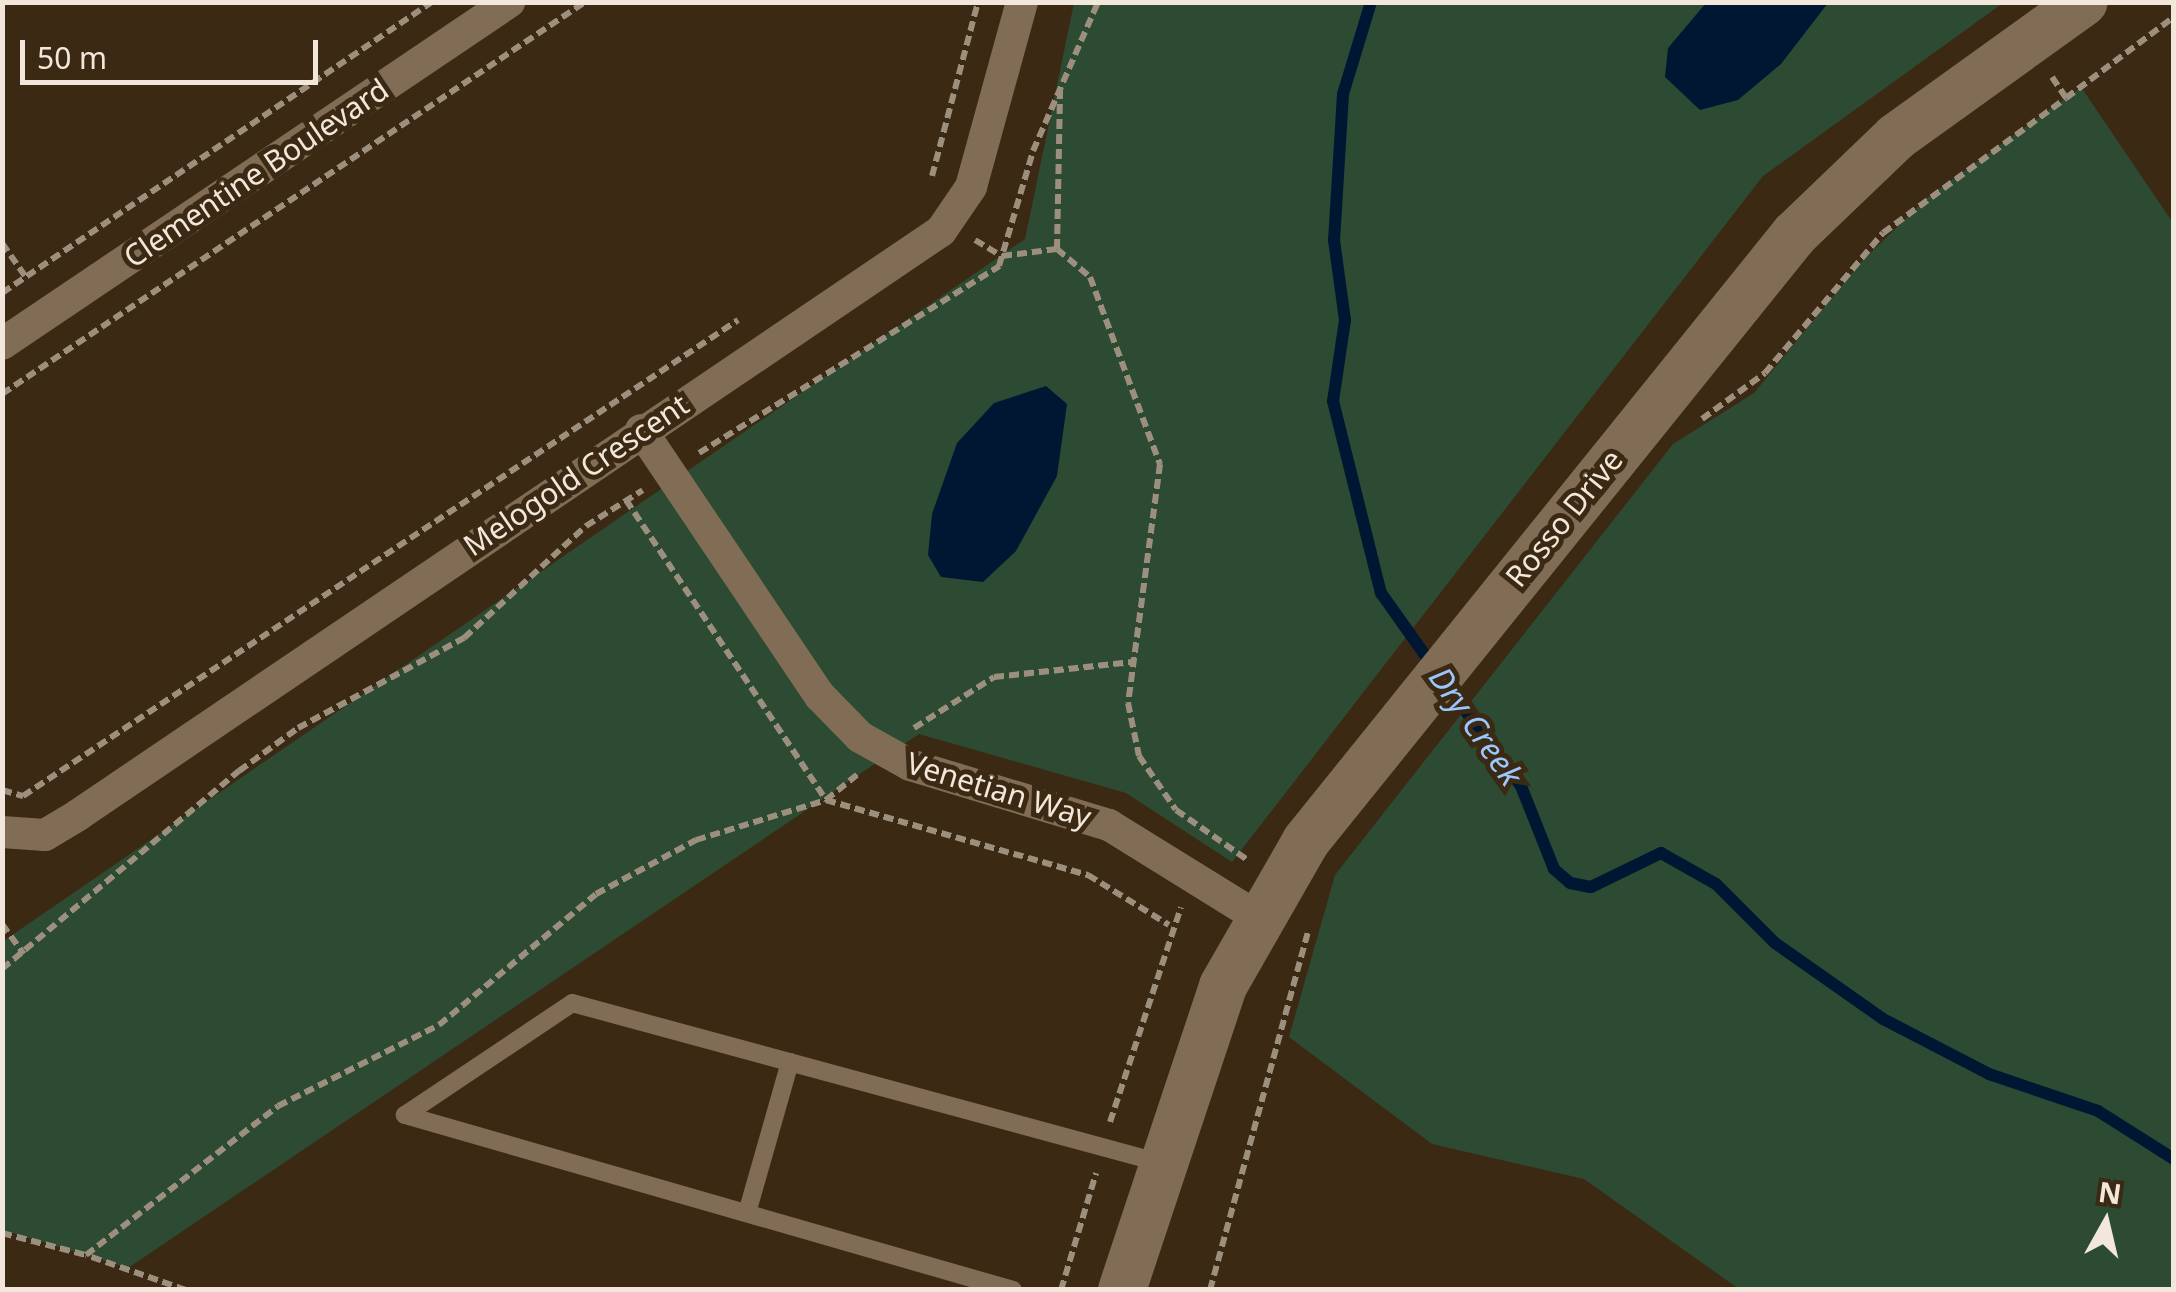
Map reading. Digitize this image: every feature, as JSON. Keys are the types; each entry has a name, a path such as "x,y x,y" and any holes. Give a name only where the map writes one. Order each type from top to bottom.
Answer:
{"street":[{"name":"Clementine Boulevard","path":"6,333 509,2"},
{"name":"Melogold Crescent","path":"2,832 45,835 78,815 962,211 1022,2"},
{"name":"Rosso Drive","path":"1122,1290 1224,986 1266,898 1331,809 1557,527 1846,180 2084,2"},
{"name":"Venetian Way","path":"641,430 820,696 885,753 1109,825 1200,879 1266,898"},
{"name":"Rosso Drive","path":"1156,1290 1172,1150"}],"lane":[{"path":"1014,1290 405,1114 572,1003 1103,1147 1172,1150"},
{"path":"746,1212 790,1062"}],"path":[{"path":"2,293 432,2"},
{"path":"2,394 585,2"},
{"path":"926,196 978,2"},
{"path":"2,970 239,771 298,728 464,638 586,526 999,266 1060,82 1098,2"},
{"path":"1058,249 1060,82"},
{"path":"1696,422 1731,406 1765,374 1883,234 2066,98"},
{"path":"2,243 25,276"},
{"path":"1002,256 1058,249 1090,277 1160,464 1159,528 1132,662 1140,756 1176,810 1220,842 1266,898 1317,905 1210,1290"},
{"path":"86,1255 278,1106 439,1025 596,894 696,840 826,800 937,708 994,677 1132,662"},
{"path":"1061,1290 1168,925 1220,842"},
{"path":"2,924 24,954"},
{"path":"2,1232 86,1255 186,1290"}],"green space":[{"path":"1074,3 2003,3 1763,176 1232,862 1126,793 919,734 128,1268 3,1230 2,942 1025,239"},
{"path":"2081,87 2173,223 2173,1289 1739,1289 1584,1179 1432,1144 1289,1037 1335,875 1673,444 1754,393 1862,261 1928,197"}],"water":[{"path":"1706,2 1828,3 1781,64 1738,100 1700,110 1665,77 1668,48"},
{"path":"1046,386 1067,404 1057,476 1016,551 983,582 941,577 928,555 932,514 957,443 994,403"}],"waterway":[{"name":"Dry Creek","path":"1371,2 1343,94 1334,240 1345,320 1333,401 1381,593 1432,665"},
{"name":"Dry Creek","path":"1444,682 1521,786 1554,869 1570,883 1591,887 1661,853 1716,884 1775,943 1883,1019 1989,1074 2098,1111 2174,1159"}]}
